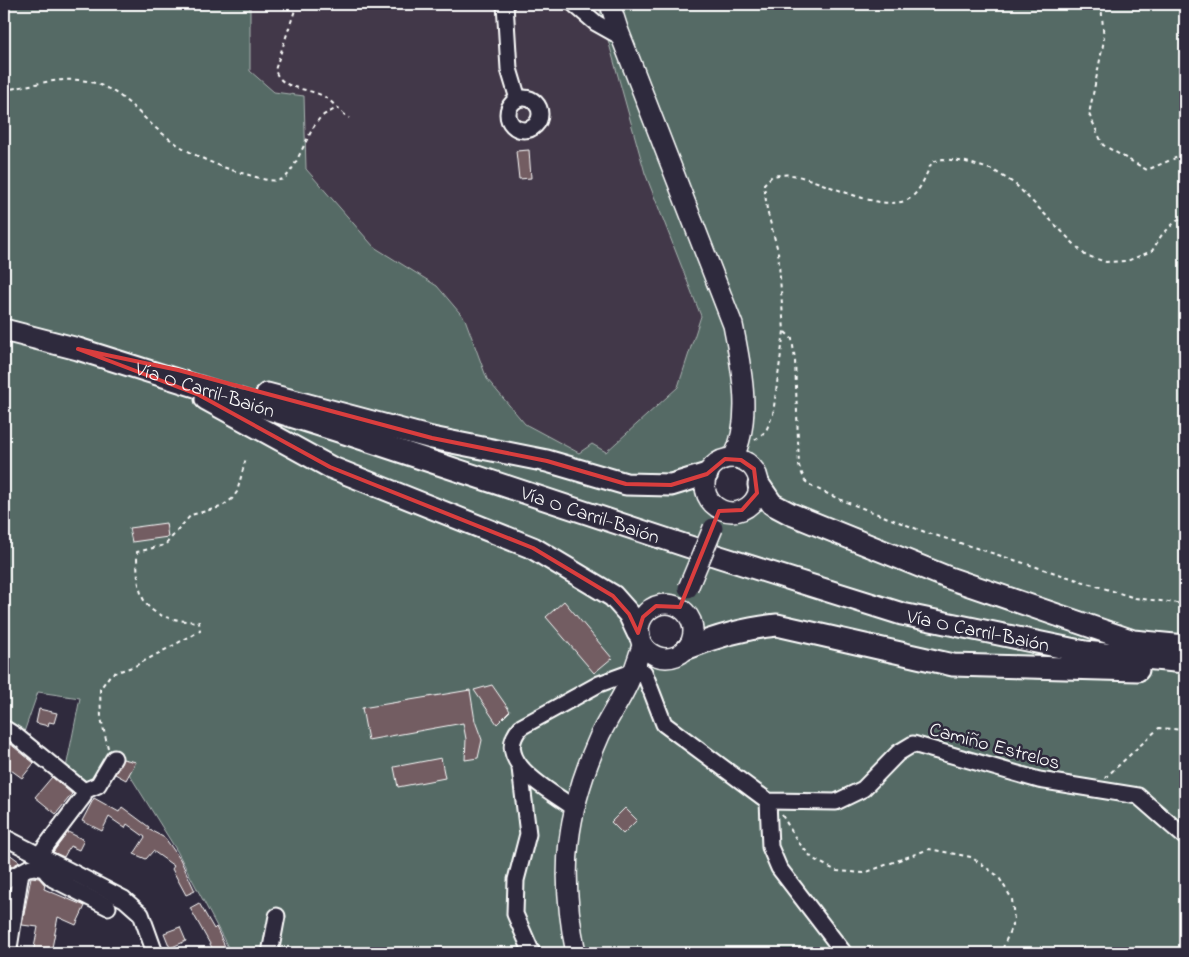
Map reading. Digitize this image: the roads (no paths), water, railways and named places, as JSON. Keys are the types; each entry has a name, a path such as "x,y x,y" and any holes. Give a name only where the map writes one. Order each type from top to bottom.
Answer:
{"highway":[{"name":"Vía O Carril-Baión","path":"4,330 78,349 345,433 720,558 902,614 1085,652 1185,662"},
{"path":"78,349 178,370 432,438 547,461 626,484 671,485 707,474"},
{"path":"78,349 199,395 330,467 533,548 613,596 629,614 640,639"},
{"path":"758,485 772,504 791,514 949,578 1133,641 1185,646"},
{"path":"688,648 723,634 747,628 777,626 953,664 1074,669 1185,670"}],"main road":[{"path":"610,4 621,37 733,325 740,361 743,398 737,450 741,460 754,469 758,485 754,500 742,510 727,511 713,504 705,490 707,474 717,462 737,450"},
{"path":"680,608 720,509"},
{"path":"576,953 570,924 566,882 569,835 581,784 601,732 634,677 643,617 656,606 672,604 687,614 694,630 688,648 674,658 656,657 640,639"},
{"path":"634,677 666,659"}],"street":[{"path":"505,4 509,69 518,99"},
{"path":"574,4 596,23 621,37"},
{"path":"574,808 520,768 512,756 511,744 514,734 521,727 599,684 634,677 664,724 768,801 770,847 779,868 844,953"},
{"path":"4,728 84,791"},
{"name":"Camiño Estrelos","path":"768,801 836,802 863,789 898,753 913,744 1039,780 1138,796 1185,836"},
{"path":"84,791 98,786 114,758"},
{"path":"520,768 528,834 516,880 515,914 532,953"},
{"path":"39,854 83,797 84,791"},
{"path":"4,837 124,899 141,914 156,953"},
{"path":"4,881 34,867 83,877"},
{"path":"47,871 48,875 53,879 108,907"},
{"path":"11,953 9,948 21,872"},
{"path":"270,953 277,916"}]}
